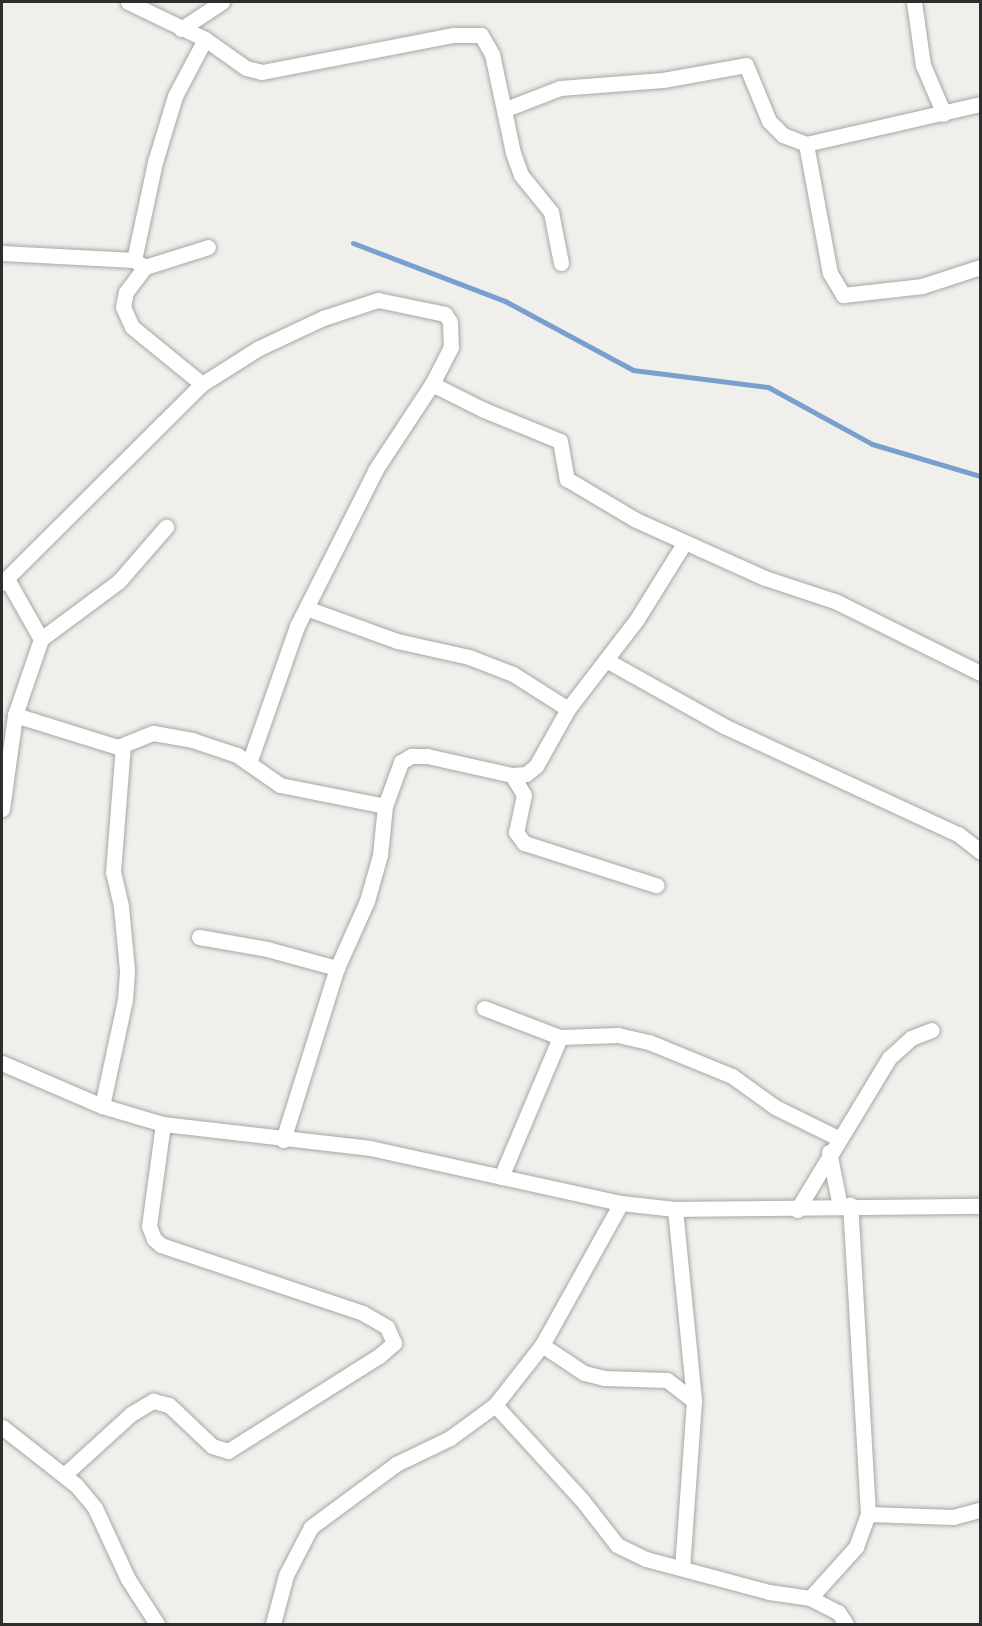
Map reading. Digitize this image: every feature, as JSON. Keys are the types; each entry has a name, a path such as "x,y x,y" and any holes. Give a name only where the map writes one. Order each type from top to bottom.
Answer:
{"street":[{"path":"128,2 205,39 246,68 271,73 471,32 489,45 506,109 513,153 521,175 551,212 561,263"},
{"path":"181,29 222,2"},
{"path":"914,2 923,64 944,114"},
{"path":"202,384 125,320 126,292 139,263 155,162 175,96 205,39"},
{"path":"506,109 560,87 663,80 746,65 769,121 783,135 806,144 981,104"},
{"path":"806,144 830,273 843,295 922,286 981,267"},
{"path":"2,254 139,263 208,247"},
{"path":"40,639 4,581 202,384 260,348 332,315 378,300 431,309 445,314 450,322 451,347 432,384 376,469 306,608 249,763"},
{"path":"432,384 484,410 560,441 567,479 683,545 837,602 981,673"},
{"path":"2,809 15,715 40,639 120,581 166,527"},
{"path":"283,1140 337,968 367,901 380,855 385,806 401,762 411,756 450,760 512,775 526,774 536,766 568,709 606,660 683,545"},
{"path":"306,608 397,641 469,657 513,674 568,709"},
{"path":"606,660 726,727 958,834 981,851"},
{"path":"15,715 123,746 160,733 237,755 280,785 385,806"},
{"path":"102,1106 125,1000 127,970 121,906 113,872 123,746"},
{"path":"512,775 524,795 516,832 524,843 656,885"},
{"path":"199,937 267,949 337,968"},
{"path":"484,1008 560,1037 618,1035 649,1042 732,1076 775,1107 838,1138"},
{"path":"797,1210 829,1152 889,1058 911,1038 932,1030"},
{"path":"501,1177 560,1037"},
{"path":"2,1063 102,1106 163,1124 283,1140 370,1148 621,1203 675,1209 797,1210 845,1205 981,1206"},
{"path":"64,1475 132,1414 153,1401 169,1406 212,1446 228,1451 379,1356 394,1343 387,1327 363,1313 161,1245 154,1239 149,1226 163,1124"},
{"path":"810,1598 856,1547 868,1514 845,1205 829,1152"},
{"path":"273,1624 286,1575 311,1527 396,1464 450,1438 495,1405 542,1345 621,1203"},
{"path":"675,1209 694,1401 682,1567"},
{"path":"542,1345 584,1373 604,1378 667,1380 694,1401"},
{"path":"495,1405 582,1500 617,1545 646,1559 770,1592 810,1598 828,1605 846,1624"},
{"path":"2,1427 64,1475 94,1508 128,1579 158,1624"},
{"path":"868,1514 942,1517 981,1510"}],"waterway":[{"path":"353,243 505,301 633,370 768,387 872,444 980,476"}]}
